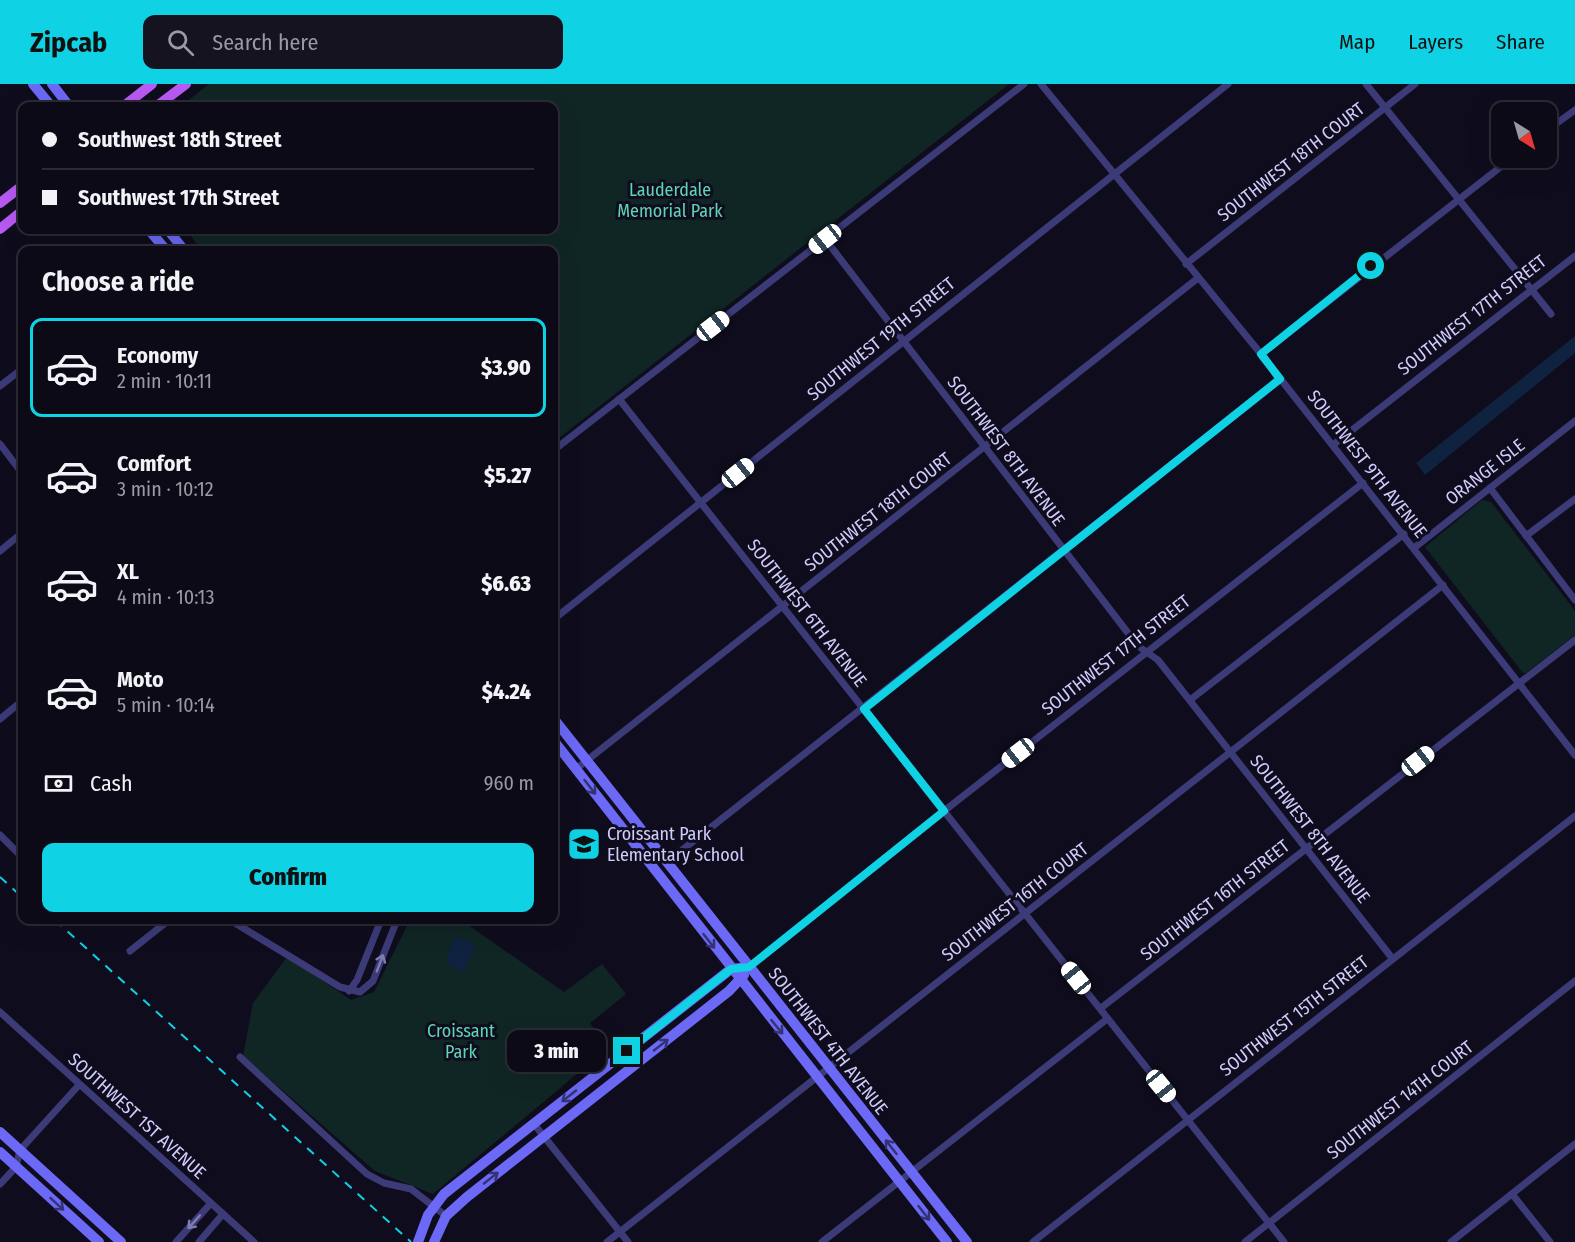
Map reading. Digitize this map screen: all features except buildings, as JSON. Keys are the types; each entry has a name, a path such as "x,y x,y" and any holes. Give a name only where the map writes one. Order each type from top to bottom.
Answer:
{"main road":[{"path":"33,84 48,102"},
{"path":"52,84 66,102"},
{"path":"129,102 152,84"},
{"path":"162,102 186,84"},
{"path":"0,203 18,189"},
{"path":"0,229 18,214"},
{"path":"152,234 163,246"},
{"name":"SOUTHWEST 4TH AVENUE","path":"558,724 967,1242"},
{"name":"SOUTHWEST 4TH AVENUE","path":"558,746 947,1242"},
{"path":"418,1242 434,1206 444,1194 731,969 749,967"},
{"name":"SOUTHWEST 17TH STREET","path":"434,1242 446,1216 741,981 749,967"},
{"path":"0,1132 121,1242"},
{"path":"1,1155 99,1242"}],"street":[{"path":"558,447 1024,84"},
{"name":"SOUTHWEST 9TH AVENUE","path":"1041,84 1364,483 1575,755"},
{"name":"SOUTHWEST 19TH STREET","path":"558,616 1228,84"},
{"path":"1366,84 1551,314"},
{"name":"SOUTHWEST 18TH COURT","path":"1186,264 1415,84"},
{"path":"1557,123 1575,110"},
{"path":"1261,354 1498,168"},
{"name":"SOUTHWEST 8TH AVENUE","path":"825,239 1138,646 1158,660 1392,958"},
{"name":"SOUTHWEST 17TH STREET","path":"1333,445 1575,256"},
{"name":"SOUTHWEST 18TH COURT","path":"576,770 1198,278"},
{"path":"0,386 18,372"},
{"path":"667,862 1280,379"},
{"name":"SOUTHWEST 6TH AVENUE","path":"619,399 1284,1242"},
{"name":"ORANGE ISLE","path":"1414,548 1575,420"},
{"path":"0,444 18,468"},
{"name":"SOUTHWEST 17TH STREET","path":"749,967 944,811 1364,483"},
{"path":"1490,488 1575,600"},
{"path":"1526,536 1575,499"},
{"path":"1190,700 1404,534"},
{"path":"0,551 18,537"},
{"name":"SOUTHWEST 16TH COURT","path":"607,1242 830,1069 1230,750 1443,585"},
{"name":"SOUTHWEST 16TH STREET","path":"1101,1008 1575,640"},
{"path":"0,719 18,704"},
{"name":"SOUTHWEST 15TH STREET","path":"1033,1242 1575,816"},
{"path":"0,835 18,853"},
{"path":"130,951 165,924"},
{"path":"237,924 350,991 360,992 373,981 395,924"},
{"path":"350,991 357,980 379,924"},
{"name":"SOUTHWEST 14TH COURT","path":"1245,1242 1575,981"},
{"name":"SOUTHWEST 1ST AVENUE","path":"0,1012 255,1242"},
{"path":"822,1242 1107,1018"},
{"path":"240,1058 367,1174 384,1183 411,1189 446,1216"},
{"path":"0,1184 16,1167 20,1150 79,1085"},
{"path":"534,1124 628,1242"},
{"path":"1451,1242 1575,1144"},
{"path":"1,1155 20,1150"},
{"path":"1512,1194 1550,1242"},
{"path":"176,1242 211,1203"},
{"path":"199,1242 223,1214"}],"green space":[{"name":"Lauderdale Memorial Park","path":"209,84 1009,84 558,439 558,246 199,246 189,234 558,234 558,102 186,102"},
{"path":"1482,500 1491,502 1575,611 1575,635 1526,673 1523,673 1425,547"},
{"name":"Croissant Park","path":"408,924 467,924 564,992 602,964 626,994 590,1023 608,1048 433,1194 375,1171 243,1056 253,1003 287,957 351,1000 374,992"}],"water":[{"path":"1575,336 1575,353 1425,475 1416,463"},
{"path":"455,936 476,944 464,972 447,965 449,960 446,959"}],"railway":[{"path":"0,877 18,893"},
{"path":"59,924 411,1242"}],"place":[{"name":"Croissant Park Elementary School","path":"584,844"}],"route":[{"path":"627,1051 731,969 749,967 944,811 864,709 1280,379 1261,354 1371,266"}]}
